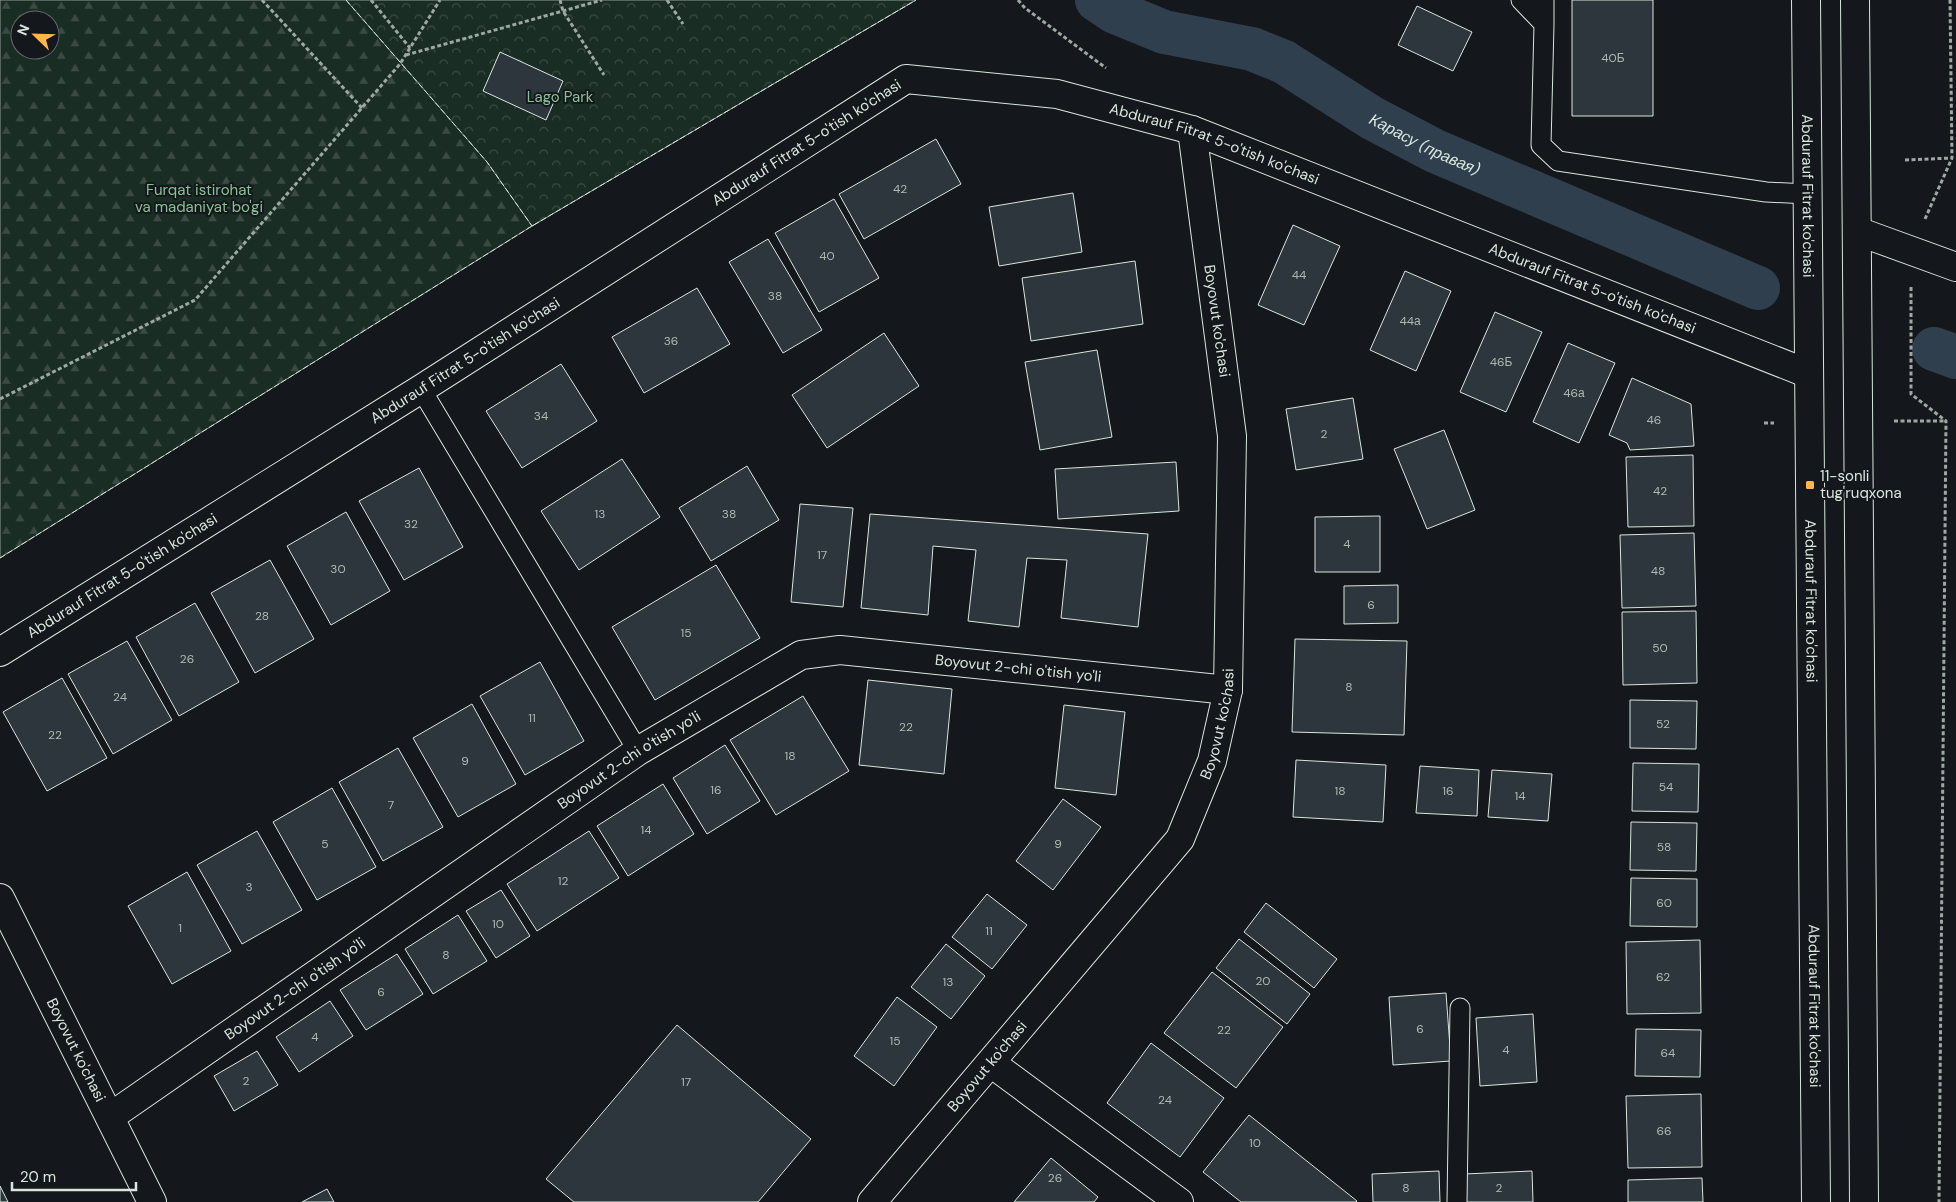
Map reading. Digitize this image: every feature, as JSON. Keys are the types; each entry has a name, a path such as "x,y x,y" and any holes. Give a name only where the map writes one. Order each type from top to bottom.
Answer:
{"street":[{"name":"Abdurauf Fitrat ko'chasi","path":"1806,0 1816,1202"},
{"path":"1855,0 1864,1202"},
{"name":"Abdurauf Fitrat 5-o'tish ko'chasi","path":"0,652 421,389 906,80 1057,94 1192,130 1810,363"},
{"name":"Boyovut ko'chasi","path":"872,1202 1180,839 1212,761 1228,690 1232,436 1192,130"},
{"path":"1857,231 1956,267"},
{"name":"Boyovut 2-chi o'tish yo'li","path":"110,1117 638,751 801,655 840,650 1228,690"},
{"name":"Boyovut ko'chasi","path":"0,898 152,1202"},
{"path":"991,1063 1179,1202"}],"lane":[{"path":"1521,0 1544,24"},
{"path":"1544,0 1541,145 1558,161 1766,192 1808,194"},
{"path":"421,389 638,751"},
{"path":"1457,1202 1460,1008"}],"path":[{"path":"262,0 362,108"},
{"path":"370,0 410,48"},
{"path":"0,399 194,300 406,56 440,0"},
{"path":"560,0 563,11 604,75"},
{"path":"406,56 602,0"},
{"path":"667,0 683,24"},
{"path":"1018,0 1107,69"},
{"path":"1946,421 1911,394 1912,250 1952,158 1950,0"},
{"path":"1905,160 1952,158"},
{"path":"1884,421 1946,421"},
{"path":"1939,1202 1946,421"},
{"path":"1764,423 1774,423"}],"green space":[{"name":"Furqat istirohat va madaniyat bo'gi","path":"0,0 916,0 532,226 0,558"},
{"name":"Lago Park","path":"346,0 916,0 532,226 487,162"}],"building":[{"path":"1572,0 1653,0 1653,116 1572,116"},
{"path":"1417,6 1472,32 1453,71 1398,45"},
{"path":"500,52 563,81 546,120 483,91"},
{"path":"936,139 961,184 864,239 839,194"},
{"path":"1073,193 1082,252 999,266 989,207"},
{"path":"834,199 879,278 819,312 775,233"},
{"path":"1293,225 1340,246 1304,325 1258,305"},
{"path":"768,239 822,330 783,353 729,262"},
{"path":"1135,261 1143,324 1031,341 1022,278"},
{"path":"1405,271 1451,291 1416,371 1370,350"},
{"path":"697,288 730,344 644,393 612,337"},
{"path":"1495,312 1542,332 1506,412 1460,392"},
{"path":"884,333 919,386 827,448 792,395"},
{"path":"1568,343 1615,363 1579,443 1533,422"},
{"path":"1097,350 1112,437 1040,450 1025,362"},
{"path":"561,364 597,421 522,468 486,411"},
{"path":"1632,378 1691,404 1694,446 1630,450 1627,443 1609,435"},
{"path":"1353,398 1363,459 1296,470 1286,409"},
{"path":"1444,430 1475,510 1427,529 1394,449"},
{"path":"1693,455 1694,526 1628,527 1626,457"},
{"path":"622,459 660,517 579,570 541,511"},
{"path":"1176,462 1179,511 1058,519 1055,469"},
{"path":"747,466 779,520 711,561 679,508"},
{"path":"419,468 463,547 404,580 359,501"},
{"path":"800,504 853,508 843,607 791,602"},
{"path":"346,512 390,591 331,625 287,546"},
{"path":"870,514 1148,534 1138,627 1061,618 1067,560 1027,558 1019,627 968,621 976,550 933,546 928,615 861,608"},
{"path":"1380,516 1380,572 1315,572 1315,517"},
{"path":"1694,533 1696,606 1622,608 1620,535"},
{"path":"270,560 314,639 255,673 211,593"},
{"path":"716,565 760,638 655,700 612,627"},
{"path":"1398,585 1398,623 1344,624 1344,586"},
{"path":"195,603 239,682 179,716 136,637"},
{"path":"1696,611 1697,683 1623,685 1622,612"},
{"path":"1295,639 1407,641 1404,735 1292,732"},
{"path":"127,641 172,720 113,754 68,674"},
{"path":"540,662 584,741 525,775 480,696"},
{"path":"62,678 107,758 47,791 3,712"},
{"path":"868,680 952,689 944,774 859,765"},
{"path":"803,696 849,771 776,815 730,740"},
{"path":"1630,700 1697,701 1696,749 1630,748"},
{"path":"472,704 516,784 458,817 413,738"},
{"path":"1064,705 1125,712 1116,795 1055,788"},
{"path":"725,745 760,801 707,834 673,778"},
{"path":"398,748 443,827 383,861 339,782"},
{"path":"1296,760 1386,765 1383,822 1293,817"},
{"path":"1633,763 1699,764 1698,812 1632,811"},
{"path":"1420,766 1479,770 1477,816 1416,813"},
{"path":"1492,770 1552,774 1548,821 1488,817"},
{"path":"663,784 694,834 628,876 597,826"},
{"path":"332,788 376,867 317,900 273,822"},
{"path":"1063,799 1101,827 1053,890 1016,861"},
{"path":"1631,822 1697,823 1696,871 1630,870"},
{"path":"257,831 302,910 242,944 197,865"},
{"path":"589,831 619,878 537,931 507,884"},
{"path":"187,872 231,951 172,984 128,906"},
{"path":"1631,878 1697,879 1697,927 1630,926"},
{"path":"501,890 530,936 496,958 466,911"},
{"path":"987,894 1027,925 992,969 952,937"},
{"path":"1266,903 1337,959 1314,988 1244,932"},
{"path":"458,915 487,961 433,994 405,949"},
{"path":"1239,939 1310,994 1287,1024 1216,968"},
{"path":"1700,940 1701,1013 1627,1014 1626,942"},
{"path":"946,944 985,976 951,1019 911,987"},
{"path":"397,954 423,994 366,1030 340,990"},
{"path":"1212,972 1283,1027 1236,1088 1164,1033"},
{"path":"1446,993 1451,1061 1393,1065 1389,997"},
{"path":"897,997 937,1027 894,1086 854,1056"},
{"path":"330,1001 353,1036 299,1072 276,1037"},
{"path":"1533,1014 1537,1082 1480,1086 1476,1018"},
{"path":"677,1025 811,1139 758,1202 574,1202 546,1179"},
{"path":"1636,1029 1701,1030 1700,1077 1635,1076"},
{"path":"1151,1043 1224,1098 1180,1157 1107,1103"},
{"path":"257,1051 278,1085 234,1111 214,1076"},
{"path":"1701,1094 1702,1167 1628,1168 1626,1096"},
{"path":"1249,1115 1357,1201 1241,1202 1203,1172"},
{"path":"1051,1158 1098,1197 1094,1202 1014,1202"},
{"path":"1439,1171 1440,1202 1373,1202 1372,1174"},
{"path":"1532,1171 1533,1202 1466,1202 1464,1174"},
{"path":"1702,1178 1703,1202 1628,1202 1628,1180"},
{"path":"0,1186 8,1202 0,1202"},
{"path":"327,1189 334,1202 302,1202"}],"waterway":[{"name":"Карасу (правая)","path":"1097,0 1115,12 1164,32 1252,49 1284,62 1372,118 1435,151 1758,288"},
{"name":"Карасу (правая)","path":"1934,349 1956,357"}],"fence":[{"path":"346,0 487,162 532,226 534,225"},
{"path":"0,558 532,226 916,0"}],"place":[{"name":"11-sonli tug'ruqxona","path":"1810,485"}]}
